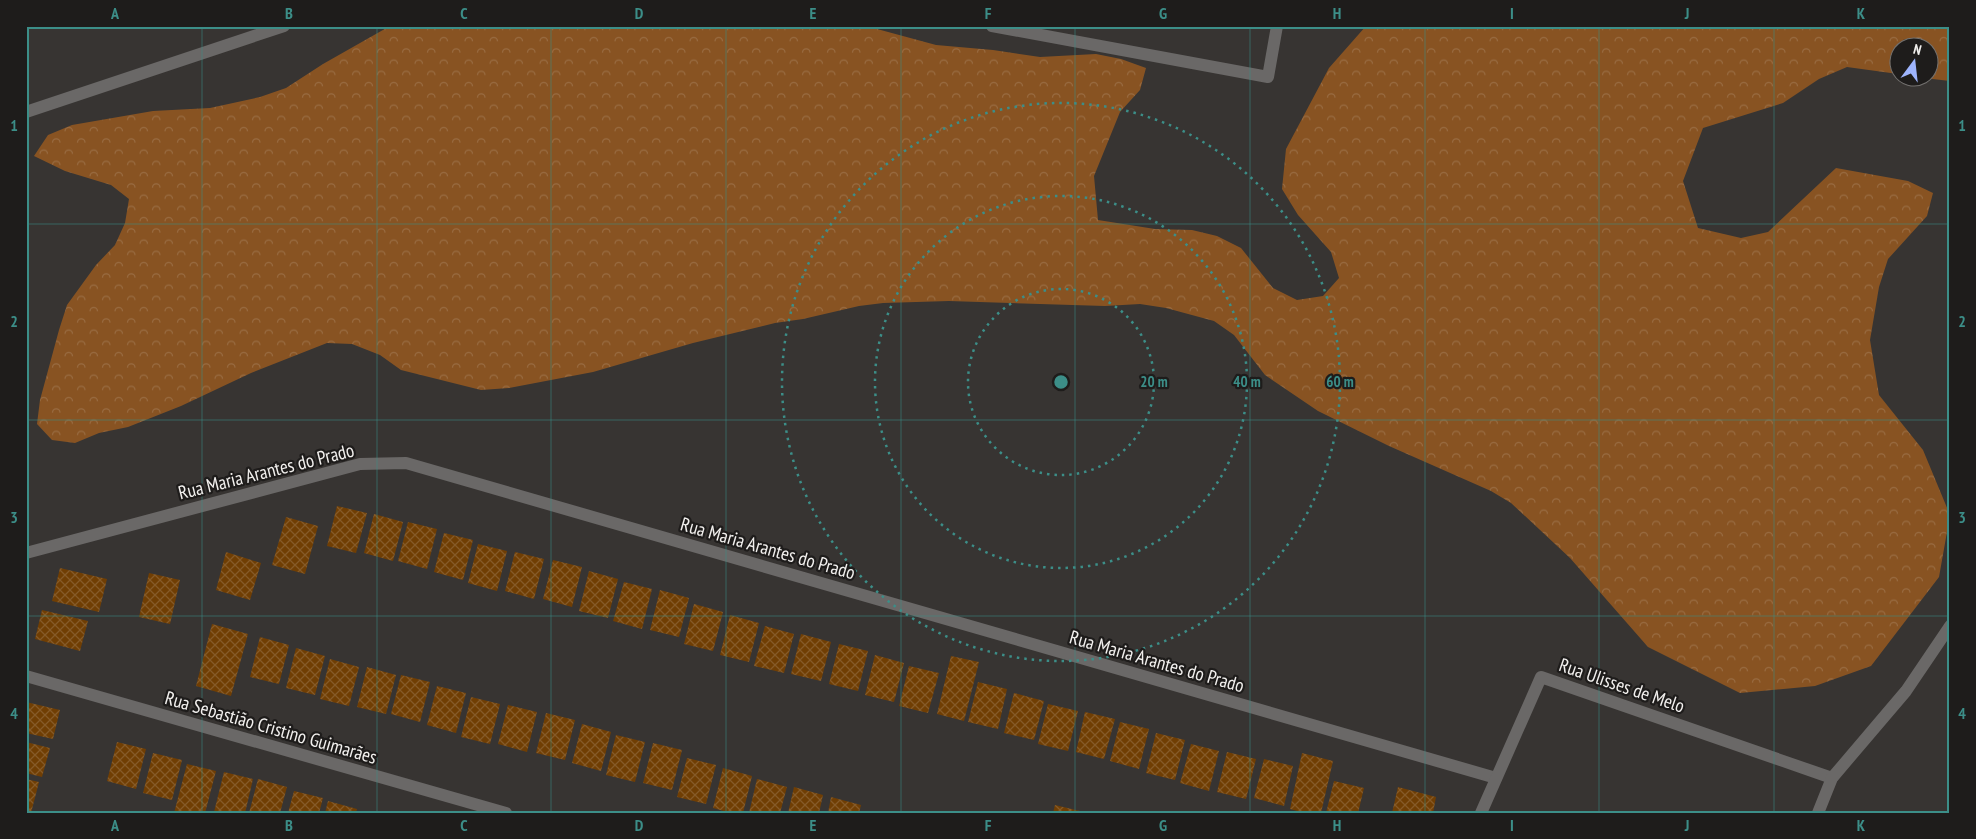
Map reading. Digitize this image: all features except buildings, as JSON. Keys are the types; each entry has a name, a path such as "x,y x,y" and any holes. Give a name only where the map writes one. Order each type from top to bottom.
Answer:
{"street":[{"path":"26,112 284,26"},
{"path":"992,26 1268,77 1277,26"},
{"name":"Rua Maria Arantes do Prado","path":"26,553 360,464 406,463 1496,778"},
{"path":"1818,813 1832,778 1906,691 1950,626"},
{"name":"Rua Sebastião Cristino Guimarães","path":"26,676 506,813"},
{"name":"Rua Ulisses de Melo","path":"1481,813 1541,677 1832,778"}],"green space":[{"path":"390,26 866,26 936,45 993,50 1040,57 1096,54 1121,59 1146,68 1140,90 1120,112 1094,176 1098,220 1155,229 1192,230 1217,236 1241,248 1273,288 1297,300 1323,296 1339,278 1331,252 1298,215 1282,189 1286,149 1329,68 1366,26 1950,26 1950,81 1938,80 1938,38 1888,38 1888,73 1847,67 1819,79 1783,103 1703,128 1683,181 1698,228 1741,238 1768,232 1836,168 1908,181 1933,193 1927,216 1888,259 1879,287 1870,340 1879,395 1923,450 1950,515 1939,577 1871,666 1815,686 1740,693 1648,647 1570,558 1511,503 1491,491 1389,446 1318,411 1265,375 1234,335 1214,321 1166,308 1140,304 1105,306 949,301 883,303 859,306 803,319 775,323 693,343 593,372 509,388 481,390 401,370 380,355 352,344 327,343 251,373 181,406 128,427 99,433 75,443 52,440 37,424 40,400 59,330 67,305 96,265 115,245 125,223 129,199 111,185 65,171 34,156 48,135 72,125 153,111 210,108 260,97 286,88 323,64"}]}
